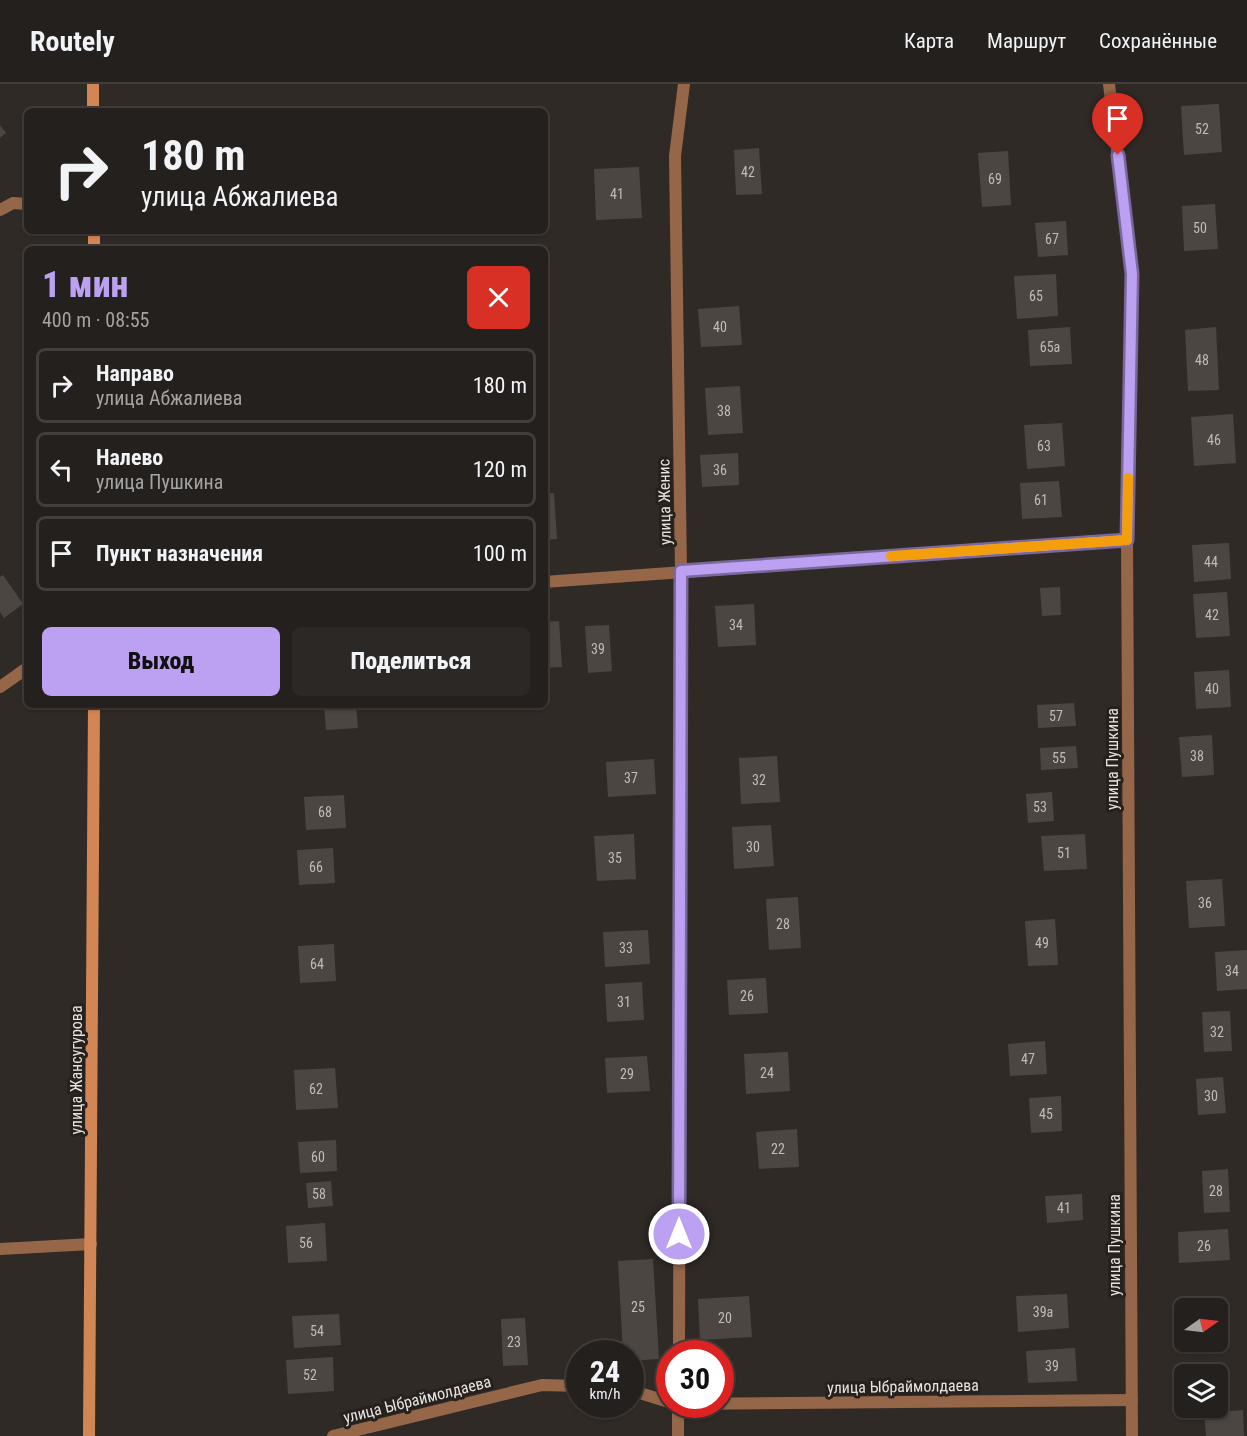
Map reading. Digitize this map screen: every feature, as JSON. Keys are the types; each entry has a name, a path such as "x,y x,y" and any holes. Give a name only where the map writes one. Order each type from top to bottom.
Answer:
{"main road":[{"path":"93,84 93,108"},
{"name":"улица Жансугурова","path":"89,1436 94,708"}],"street":[{"name":"улица Женис","path":"679,1340 681,571 675,156 684,84"},
{"name":"улица Пушкина","path":"1109,84 1132,274 1127,540 1132,1436"},
{"path":"0,210 14,203 24,204"},
{"path":"548,582 1127,540"},
{"path":"0,687 24,670"},
{"path":"0,1249 91,1244"},
{"name":"улица Ыбраймолдаева","path":"333,1436 542,1385 566,1386"},
{"name":"улица Ыбраймолдаева","path":"734,1403 1132,1400"},
{"path":"676,1418 678,1436"}],"building":[{"path":"1219,104 1222,152 1184,155 1181,106"},
{"path":"0,125 6,133 0,138"},
{"path":"759,148 762,194 736,195 734,150"},
{"path":"1008,151 1011,205 982,207 978,153"},
{"path":"639,167 642,218 596,220 594,169"},
{"path":"1215,204 1218,249 1184,251 1182,206"},
{"path":"1066,221 1068,255 1038,257 1035,223"},
{"path":"1056,274 1058,316 1017,319 1014,276"},
{"path":"739,306 742,345 701,347 698,309"},
{"path":"1070,327 1072,364 1030,366 1028,330"},
{"path":"1216,327 1219,390 1188,391 1185,330"},
{"path":"740,386 743,433 708,435 705,388"},
{"path":"1233,414 1236,463 1194,466 1191,417"},
{"path":"1062,423 1065,466 1027,469 1024,425"},
{"path":"738,453 739,485 702,487 700,455"},
{"path":"1059,481 1062,517 1022,519 1020,483"},
{"path":"554,493 557,539 548,540 548,494"},
{"path":"1229,543 1231,579 1194,582 1192,545"},
{"path":"3,575 23,604 4,618 0,612 0,577"},
{"path":"1060,587 1061,615 1042,616 1040,588"},
{"path":"1227,592 1230,636 1196,638 1193,594"},
{"path":"754,604 756,645 718,647 715,606"},
{"path":"559,621 562,667 548,668 548,622"},
{"path":"609,625 612,671 588,673 585,626"},
{"path":"1229,670 1231,707 1196,709 1194,672"},
{"path":"1074,703 1076,726 1038,728 1037,705"},
{"path":"324,708 356,708 358,728 326,730"},
{"path":"1212,735 1214,775 1182,777 1179,737"},
{"path":"1076,746 1078,768 1041,770 1040,748"},
{"path":"777,756 780,802 741,804 739,758"},
{"path":"654,759 656,794 608,797 606,762"},
{"path":"1052,792 1054,821 1028,823 1026,794"},
{"path":"344,795 346,828 306,830 304,797"},
{"path":"771,825 774,866 734,869 732,827"},
{"path":"634,834 636,879 597,881 594,836"},
{"path":"1085,834 1087,869 1044,871 1041,836"},
{"path":"333,848 335,883 299,885 297,850"},
{"path":"1222,879 1225,926 1189,928 1186,881"},
{"path":"798,897 801,948 769,950 766,899"},
{"path":"1055,919 1058,965 1028,966 1025,921"},
{"path":"648,930 650,964 605,967 603,932"},
{"path":"334,944 336,981 300,983 298,946"},
{"path":"1247,950 1247,989 1217,991 1215,952"},
{"path":"766,978 768,1013 729,1015 727,980"},
{"path":"642,982 644,1020 607,1022 605,984"},
{"path":"1230,1011 1232,1051 1204,1052 1202,1012"},
{"path":"1045,1041 1047,1074 1010,1076 1008,1044"},
{"path":"788,1052 790,1091 746,1094 744,1054"},
{"path":"647,1056 650,1091 607,1093 605,1058"},
{"path":"335,1068 338,1108 296,1110 294,1070"},
{"path":"1223,1077 1226,1113 1198,1115 1196,1079"},
{"path":"1061,1096 1062,1131 1031,1133 1029,1098"},
{"path":"797,1129 799,1167 759,1169 756,1132"},
{"path":"336,1140 337,1171 300,1173 298,1142"},
{"path":"1228,1169 1230,1212 1204,1213 1202,1171"},
{"path":"331,1181 333,1206 308,1208 306,1183"},
{"path":"1082,1194 1083,1220 1047,1223 1045,1196"},
{"path":"325,1223 327,1261 288,1263 286,1226"},
{"path":"1228,1229 1230,1260 1179,1263 1178,1232"},
{"path":"653,1259 658,1340 656,1340 656,1359 644,1360 644,1340 622,1340 618,1261"},
{"path":"1067,1294 1069,1328 1018,1332 1016,1296"},
{"path":"749,1296 752,1337 700,1340 698,1299"},
{"path":"339,1314 341,1345 294,1348 292,1316"},
{"path":"525,1318 528,1365 503,1366 501,1319"},
{"path":"1075,1348 1077,1381 1028,1383 1026,1351"},
{"path":"333,1357 334,1391 288,1394 286,1360"},
{"path":"1243,1410 1244,1436 1206,1436 1204,1418 1228,1418 1228,1411"}],"slow traffic":[{"path":"891,556 1127,540 1128,478"}],"route":[{"path":"679,1234 681,571 1127,540 1132,274 1118,155"}]}
